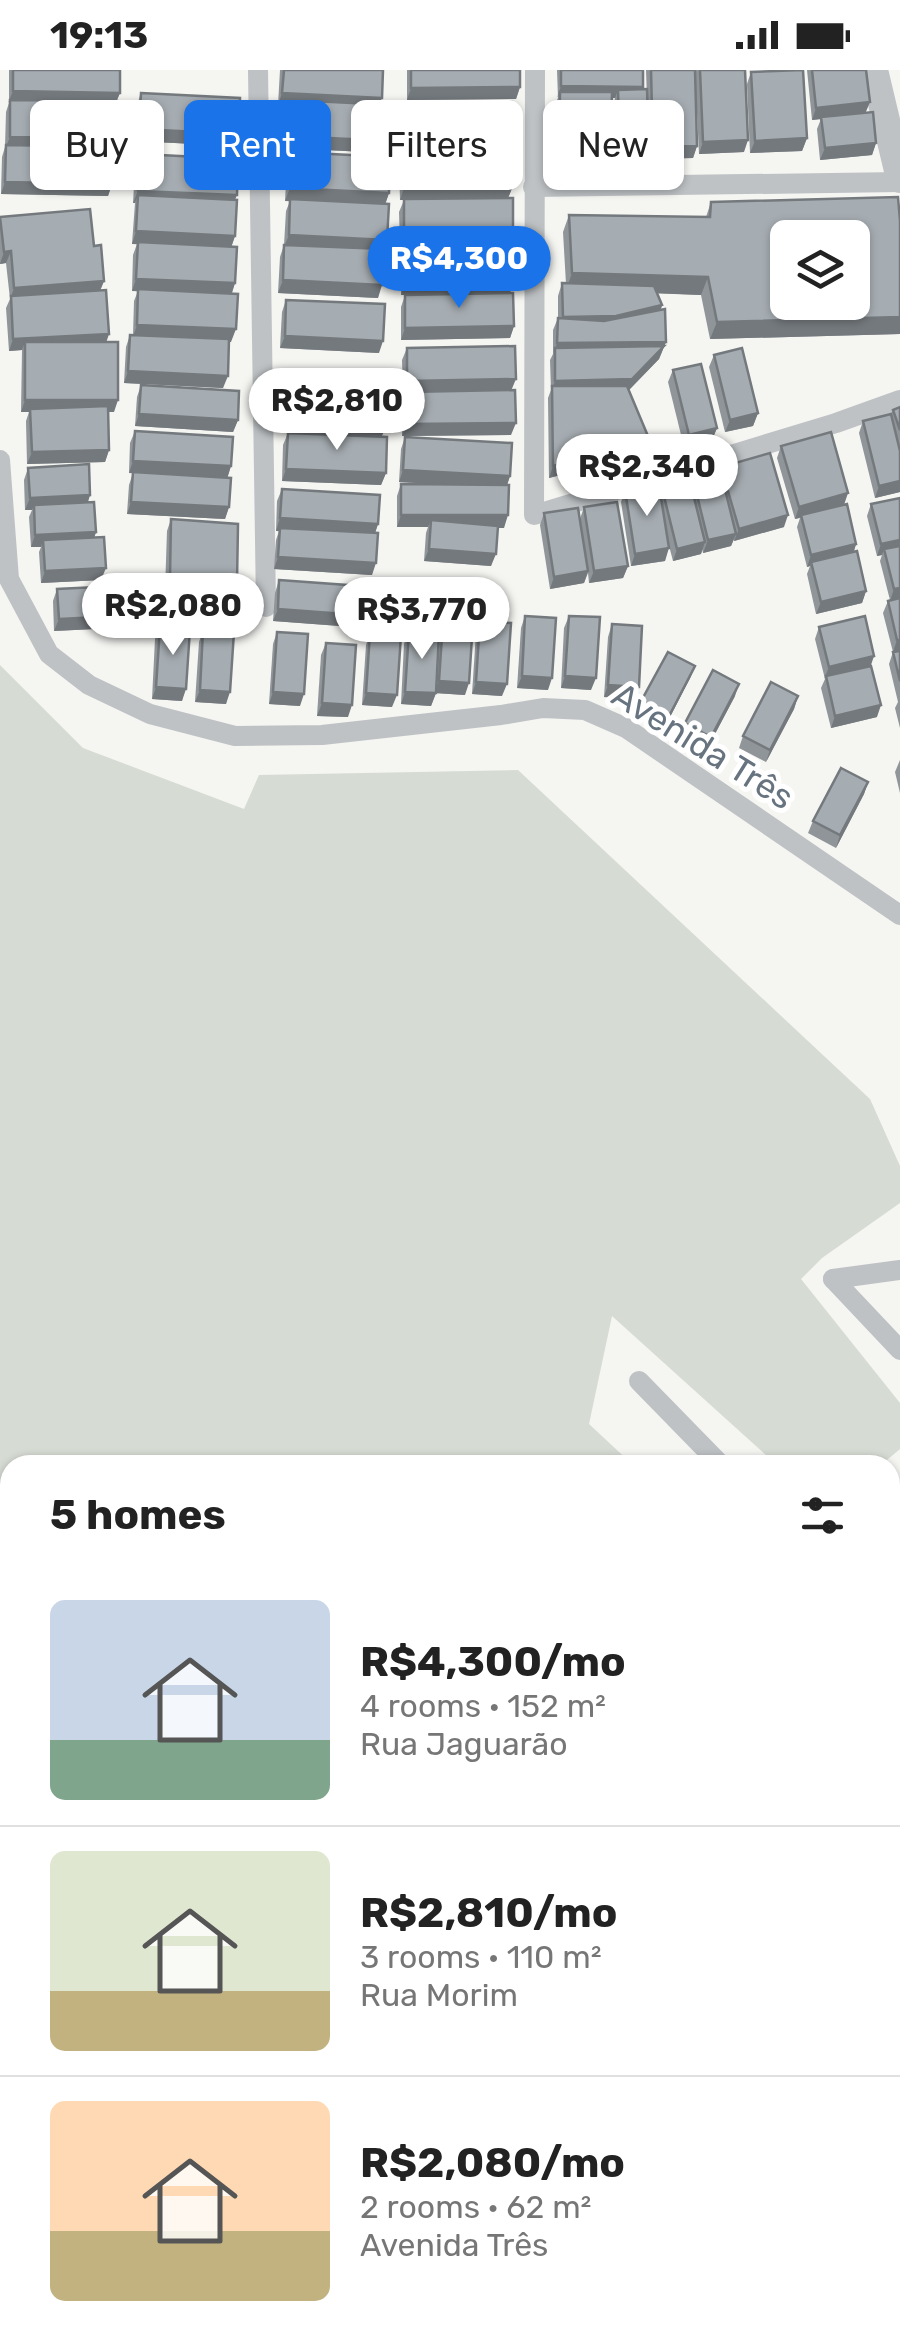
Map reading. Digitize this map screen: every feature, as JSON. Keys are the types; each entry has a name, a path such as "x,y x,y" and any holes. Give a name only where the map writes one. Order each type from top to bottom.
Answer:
{"street":[{"path":"258,70 266,607"},
{"path":"536,70 534,515 900,400"},
{"path":"533,187 900,181 874,70"},
{"name":"Avenida Três","path":"0,460 9,579 49,654 89,686 150,714 235,736 322,735 543,708 586,710 626,728 900,915"},
{"path":"900,1270 833,1280 900,1350"},
{"path":"639,1381 711,1455"}],"shaded area":[{"path":"0,665 83,748 244,809 259,775 518,770 870,1099 900,1166 900,1203 822,1258 801,1279 900,1403 900,1449 893,1455 766,1455 612,1316 589,1424 622,1455 0,1455"}],"building":[{"path":"13,70 120,70 120,93 13,91"},
{"path":"284,70 383,70 382,98 282,93"},
{"path":"411,70 520,70 520,87 411,88"},
{"path":"561,70 643,70 643,87 561,86"},
{"path":"651,70 695,70 697,146 684,146 684,100 652,100"},
{"path":"700,70 745,70 748,140 703,142"},
{"path":"803,70 807,138 755,141 751,72"},
{"path":"812,70 866,70 870,102 816,108"},
{"path":"647,89 647,100 618,100 618,90"},
{"path":"560,92 612,92 612,100 560,100"},
{"path":"141,93 240,98 184,100 184,131 164,130 164,100 141,100"},
{"path":"10,100 30,100 30,137 10,137"},
{"path":"331,102 351,103 351,139 331,138"},
{"path":"873,112 876,143 825,148 821,117"},
{"path":"6,145 30,145 30,182 5,182"},
{"path":"331,154 351,155 351,190 389,193 330,190"},
{"path":"164,155 184,156 184,190 237,190 237,195 138,191 164,190"},
{"path":"138,195 237,200 235,236 136,231"},
{"path":"898,197 900,317 870,318 870,220 770,220 770,320 790,320 717,322 708,277 572,273 569,215 710,217 711,202"},
{"path":"513,198 513,231 404,232 404,199"},
{"path":"290,199 389,204 387,240 289,235"},
{"path":"90,209 94,246 101,245 104,281 14,288 11,251 4,252 0,217"},
{"path":"138,242 237,247 235,283 136,279"},
{"path":"284,245 384,249 382,285 283,280"},
{"path":"514,248 515,281 406,282 405,249"},
{"path":"562,283 654,286 662,305 616,316 563,317"},
{"path":"138,289 238,294 236,329 137,325"},
{"path":"106,290 109,334 13,339 11,296"},
{"path":"513,293 514,326 405,328 405,295"},
{"path":"286,300 385,304 383,341 285,336"},
{"path":"665,309 666,342 557,343 558,318 604,321"},
{"path":"130,335 229,339 228,376 128,371"},
{"path":"25,342 118,342 118,400 25,400"},
{"path":"515,346 516,379 407,381 407,348"},
{"path":"664,346 632,379 555,381 555,348"},
{"path":"742,348 758,413 730,420 714,355"},
{"path":"701,364 717,428 689,435 673,370"},
{"path":"289,384 388,388 387,424 288,419"},
{"path":"141,385 239,391 238,420 139,414"},
{"path":"552,386 627,386 650,441 553,466"},
{"path":"515,390 516,423 407,424 406,392"},
{"path":"108,406 109,450 32,452 30,409"},
{"path":"900,407 900,430 893,410"},
{"path":"891,414 900,451 900,481 879,486 863,421"},
{"path":"135,431 233,437 231,466 133,461"},
{"path":"831,432 848,493 799,507 781,446"},
{"path":"288,433 387,437 386,473 286,469"},
{"path":"405,437 512,443 510,476 403,470"},
{"path":"770,453 788,515 739,529 721,467"},
{"path":"89,464 90,495 30,498 28,468"},
{"path":"720,469 736,534 708,540 692,475"},
{"path":"133,472 231,478 229,507 131,502"},
{"path":"689,477 705,542 677,549 661,484"},
{"path":"401,484 509,485 508,515 401,515"},
{"path":"659,485 669,548 635,554 625,490"},
{"path":"282,489 380,495 378,524 280,518"},
{"path":"900,498 900,540 881,544 871,504"},
{"path":"94,502 96,532 35,535 34,505"},
{"path":"617,502 628,566 594,571 584,507"},
{"path":"847,504 856,544 811,555 801,515"},
{"path":"578,508 588,571 554,577 544,513"},
{"path":"171,519 238,524 237,582 170,578"},
{"path":"431,520 498,526 496,554 429,549"},
{"path":"280,528 378,533 376,563 278,557"},
{"path":"104,537 106,568 45,571 43,540"},
{"path":"900,546 900,588 894,589 884,549"},
{"path":"857,551 866,591 821,602 811,562"},
{"path":"279,580 347,585 345,614 278,609"},
{"path":"118,586 119,616 59,619 57,589"},
{"path":"173,590 240,595 238,623 171,618"},
{"path":"900,598 900,640 897,640 888,601"},
{"path":"525,616 556,618 552,678 522,676"},
{"path":"569,616 600,617 596,678 565,676"},
{"path":"865,616 874,656 829,667 819,627"},
{"path":"443,621 473,622 469,683 439,681"},
{"path":"480,621 511,623 507,684 476,682"},
{"path":"612,624 642,626 639,687 608,685"},
{"path":"160,627 190,629 186,689 156,687"},
{"path":"203,630 234,632 230,692 200,690"},
{"path":"409,631 439,633 436,693 405,692"},
{"path":"277,632 308,634 304,694 273,692"},
{"path":"370,633 401,635 397,695 366,693"},
{"path":"326,643 356,645 352,705 322,703"},
{"path":"900,651 900,681 893,652"},
{"path":"668,652 695,666 667,720 639,705"},
{"path":"871,666 881,705 835,716 826,676"},
{"path":"713,670 739,684 711,737 685,723"},
{"path":"771,682 798,696 770,750 743,736"},
{"path":"841,768 868,782 840,835 813,821"}]}
